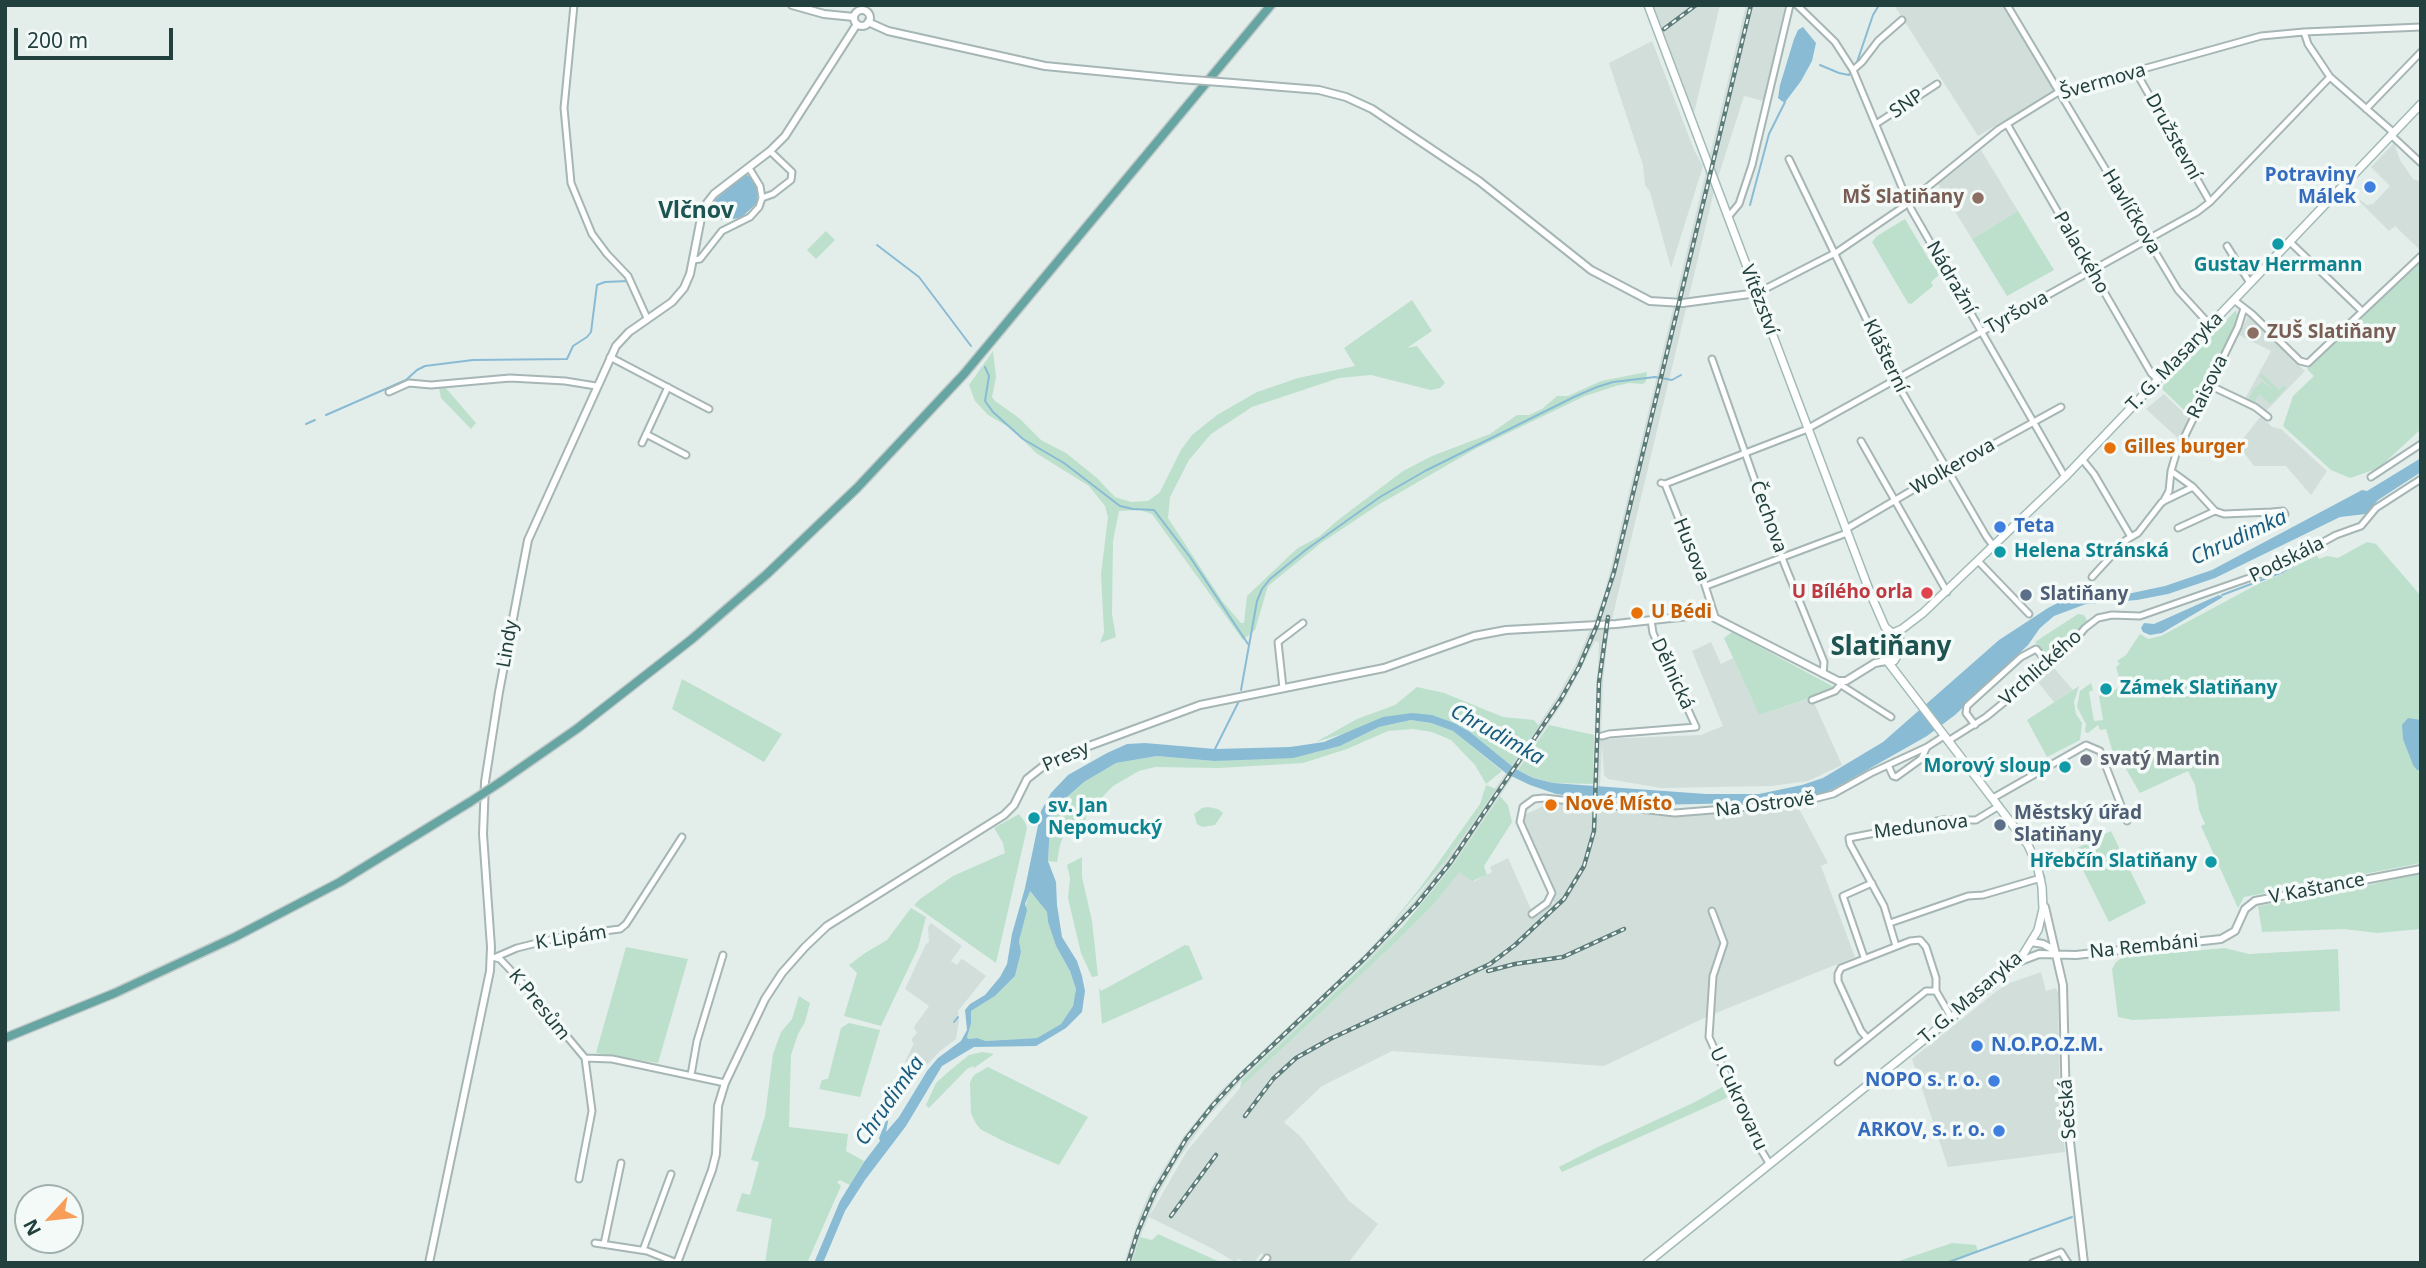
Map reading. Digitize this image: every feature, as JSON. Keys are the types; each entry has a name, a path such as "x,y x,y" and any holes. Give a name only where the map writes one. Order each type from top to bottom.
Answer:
{"main road":[{"path":"5,1038 143,981 340,882 499,783 589,719 684,646 767,574 857,488 964,374 1271,5"},
{"name":"Vítězství","path":"1648,5 1871,595 1885,627 1893,633"},
{"name":"T. G. Masaryka","path":"1647,1263 2012,968 2031,942 2042,918 2042,887 2030,849 1882,655 1886,636 1901,630 1923,613 1979,562 2082,459 2421,104"},
{"name":"Vítězství","path":"1871,595 1884,645"},
{"name":"T. G. Masaryka","path":"1911,690 1898,665 1897,656 1902,637 1923,613"},
{"path":"1893,633 1899,638 1899,646"},
{"path":"1887,662 1894,661 1897,656"}],"street":[{"path":"574,5 564,108 571,183 595,239 630,279 647,318"},
{"path":"792,5 820,13 854,17"},
{"path":"1728,216 1738,206 1752,165 1790,5"},
{"name":"Nádražní","path":"1797,5 1834,41 1853,70 1908,202 2064,477"},
{"name":"Havlíčkova","path":"2007,5 2180,294 2210,325"},
{"path":"854,17 858,10 869,8 869,22"},
{"path":"854,17 857,24 869,22"},
{"path":"1853,70 1878,41 1902,20"},
{"path":"869,22 888,31 1045,66 1319,90 1363,104 1479,181 1598,275 1654,303 1757,293"},
{"name":"Lindy","path":"429,1263 494,957 483,817 487,764 516,595 531,531 610,357 626,334 682,291 688,279 701,218 707,203 719,190 769,152 790,130 857,24"},
{"name":"Švermova","path":"1757,293 1835,253 1908,202 2007,124 2060,92 2261,36 2421,27"},
{"path":"2304,32 2308,44 2330,77 2421,163"},
{"path":"2366,109 2421,52"},
{"name":"Družstevní","path":"2136,72 2210,202"},
{"name":"Tyršova","path":"1663,484 1808,429 2197,212 2210,202 2330,77"},
{"name":"SNP","path":"1876,124 1937,84"},
{"name":"Palackého","path":"2007,124 2151,373 2158,380"},
{"path":"762,198 775,193 793,176 792,172 769,152"},
{"name":"Klášterní","path":"1789,159 1895,379 1994,547"},
{"path":"693,260 700,259 722,230 743,222 753,214 762,198 760,186 749,167"},
{"path":"2290,242 2362,311"},
{"path":"2227,246 2250,283"},
{"path":"2234,300 2300,361 2306,363 2321,352 2421,256"},
{"name":"Raisova","path":"2162,502 2169,491 2172,468 2244,309"},
{"path":"610,357 709,409"},
{"name":"Čechova","path":"1712,359 1824,662 1823,674"},
{"path":"388,392 412,383 428,385 510,378 596,386"},
{"path":"2209,385 2255,407 2267,417"},
{"path":"642,443 667,387"},
{"name":"Wolkerova","path":"1706,586 1847,531 1947,470 2062,407"},
{"path":"646,434 686,455"},
{"path":"1861,441 1947,592"},
{"path":"2371,477 2421,444"},
{"path":"2082,459 2094,474 2130,537"},
{"path":"2172,468 2215,511 2224,514 2272,512"},
{"name":"Podskála","path":"2140,615 2220,590 2278,568 2336,535 2361,526 2377,507 2421,479"},
{"name":"Husova","path":"1663,484 1706,586 1715,617"},
{"path":"2092,577 2130,537 2138,533 2162,502 2193,487"},
{"path":"2178,528 2215,511"},
{"path":"1979,562 2029,614"},
{"name":"Presy","path":"677,1263 707,1186 716,1154 718,1106 725,1083 765,999 782,973 812,940 840,918 1004,815 1014,805 1027,779 1041,766 1063,755 1200,705 1384,668 1491,632 1703,614 1715,617"},
{"name":"Vrchlického","path":"1945,737 1975,725 2049,664 2098,618 2140,615"},
{"path":"1715,617 1841,683 1891,717"},
{"name":"Dělnická","path":"1602,736 1696,727 1653,633 1651,620"},
{"path":"1283,688 1278,642 1303,623"},
{"path":"1861,671 1877,658 1884,645"},
{"path":"1975,725 1966,713 1967,706 2021,657 2036,649 2049,664"},
{"path":"1812,700 1833,692 1841,683 1875,663 1887,662"},
{"name":"Na Ostrově","path":"1532,914 1547,903 1552,893 1520,822 1521,812 1530,801 1544,798 1675,813 1766,807 1814,800 1832,794 1945,737"},
{"path":"1993,798 2082,745 2099,749 2127,821"},
{"name":"Na Ostrově","path":"1888,765 1892,776 1896,777 1921,759 1927,747"},
{"name":"Medunova","path":"1896,946 1890,923 1850,844 1850,838 1943,820 1978,820 1999,806"},
{"name":"K Lipám","path":"494,957 517,948 565,936 620,929 682,837"},
{"name":"V Kaštance","path":"2231,934 2245,909 2255,901 2421,869"},
{"path":"1890,923 1968,896 1983,895 2040,878"},
{"path":"1864,957 1843,896 1872,883"},
{"name":"Sečská","path":"2042,887 2063,991 2066,1107 2084,1263"},
{"name":"U Cukrovaru","path":"1712,911 1724,943 1713,976 1709,1037 1757,1143 1769,1163"},
{"name":"Na Rembáni","path":"2055,953 2212,940 2231,934"},
{"path":"1867,1038 1861,1031 1838,976 1841,968 1913,940 1923,941 1937,980 1936,990 1951,1017"},
{"path":"2031,942 2043,944 2055,953"},
{"path":"2031,942 2036,951 2043,954"},
{"path":"2012,968 2026,958 2055,953"},
{"path":"691,1075 696,1041 723,955"},
{"name":"K Presům","path":"494,957 519,978 584,1058 592,1111 579,1179"},
{"path":"1838,1062 1926,991 1936,990"},
{"name":"K Presům","path":"584,1058 612,1059 725,1083"},
{"path":"604,1244 621,1163"},
{"path":"643,1250 671,1174"},
{"path":"595,1243 643,1250 677,1263"},
{"path":"2032,1263 2061,1252 2068,1263"}],"shaded area":[{"path":"1653,5 1720,5 1694,113"},
{"path":"1746,5 1785,5 1763,101 1744,96 1715,187 1608,636 1601,739 1701,735 1723,726 1692,651 1711,642 1721,664 1733,658 1759,715 1812,698 1842,765 1808,781 1772,786 1661,788 1608,779 1604,775 1602,745 1599,806 1680,815 1797,805 1828,863 1821,866 1855,957 1706,1017 1604,1066 1392,1051 1322,1086 1284,1122 1301,1137 1349,1201 1378,1224 1348,1263 1274,1263 1261,1253 1254,1263 1238,1259 1235,1262 1149,1217 1187,1151 1240,1088 1396,942 1434,904 1459,871 1475,881 1492,872 1490,867 1508,858 1535,918 1554,903 1553,899 1557,893 1522,816 1552,802 1592,806 1599,642 1595,641 1564,701 1453,865 1386,943 1242,1080 1207,1118 1159,1193 1140,1237 1132,1263 1124,1263 1151,1189 1183,1137 1222,1089 1362,957 1414,901 1446,860 1505,774 1557,697 1575,665 1602,601 1610,571"},
{"path":"1894,5 2004,5 2055,91 1978,136"},
{"path":"1652,41 1694,150 1703,166 1671,268 1650,192 1645,185 1643,165 1609,63"},
{"path":"2394,143 2400,160 2413,179 2421,179 2420,250 2395,226 2389,231 2359,201 2367,205 2373,204 2390,186 2371,167"},
{"name":"MŠ Slatiňany","path":"1981,150 2018,211 1972,239 1938,184"},
{"path":"2248,316 2305,371 2266,411 2245,399 2271,351 2239,335"},
{"path":"2164,394 2189,418 2179,439 2146,409"},
{"path":"2261,416 2272,427 2281,429 2327,471 2311,495 2286,466 2254,466 2238,445"},
{"path":"2053,667 2073,690 2054,702 2037,681"},
{"path":"931,923 962,946 951,961 957,965 961,959 964,960 986,976 958,1011 956,1039 922,1070 905,1062 914,1043 911,1040 917,1033 914,1027 929,1006 905,989 929,942 928,927"},
{"path":"2041,972 2046,991 2056,988 2058,993 2060,1109 2065,1152 1948,1167 1912,1059 1998,990"}],"green space":[{"path":"2018,211 2054,270 2007,296 1972,239"},
{"path":"1905,219 1931,263 1935,261 1942,272 1931,282 1933,286 1911,304 1872,242"},
{"path":"826,231 835,240 816,259 807,250"},
{"path":"2421,262 2421,429 2379,468 2350,478 2331,470 2283,426 2293,396 2314,376 2307,369"},
{"path":"1412,300 1432,331 1407,348 1417,346 1445,383 1440,388 1431,390 1371,375 1339,378 1252,407 1211,434 1189,460 1170,497 1168,518 1223,602 1241,623 1244,623 1247,596 1289,556 1320,536 1403,471 1432,456 1490,434 1517,415 1529,415 1542,409 1557,396 1568,396 1601,381 1647,372 1646,381 1643,384 1616,386 1585,396 1477,448 1378,505 1321,543 1268,586 1255,630 1243,640 1152,514 1140,510 1119,511 1113,541 1112,614 1116,637 1100,643 1104,632 1101,574 1108,517 1105,506 1089,486 1036,453 1012,429 988,415 975,401 969,385 993,351 996,377 992,397 995,401 1019,418 1041,440 1066,453 1097,478 1115,497 1131,502 1148,501 1160,492 1181,450 1192,435 1217,415 1257,392 1298,378 1355,366 1344,348"},
{"path":"2236,310 2238,321 2195,408 2187,413 2161,388"},
{"path":"2262,374 2279,390 2284,385 2286,388 2271,404 2259,394 2254,403 2248,400 2253,390 2262,382 2274,390 2259,376"},
{"path":"445,387 476,423 471,429 441,398 439,388"},
{"path":"2367,542 2376,544 2421,596 2421,863 2244,897 2238,908 2201,826 2205,824 2199,810 2195,785 2188,771 2140,793 2126,769 2119,763 2122,759 2112,750 2106,729 2100,730 2098,725 2088,733 2085,732 2086,724 2077,707 2080,691 2091,683 2093,690 2089,692 2094,721 2103,720 2099,696 2122,687 2116,667 2120,664 2117,661 2126,655 2140,634 2148,639 2161,636 2316,554 2319,559 2327,556 2338,558"},
{"path":"2078,614 2084,615 2088,622 2062,653 2051,661 2035,642"},
{"path":"1732,632 1834,687 1832,691 1759,715 1724,638"},
{"path":"682,679 782,734 764,762 672,709"},
{"path":"2079,686 2074,702 2076,714 2082,723 2080,740 2047,757 2027,720"},
{"path":"1417,687 1444,693 1503,717 1534,720 1539,726 1511,766 1470,732 1454,723 1412,713 1316,742 1357,719 1395,705"},
{"path":"1411,720 1431,723 1453,731 1502,771 1486,784 1475,765 1451,740 1432,732 1413,729 1388,731 1347,749 1303,763 1219,768 1155,767 1139,771 1113,786 1088,812 1083,826 1075,831 1067,826 1057,862 1048,861 1050,825 1060,803 1084,782 1116,763 1157,756 1214,761 1313,753 1340,746 1379,727"},
{"path":"1549,725 1594,735 1593,784 1553,783 1533,778 1518,770"},
{"path":"1486,785 1496,789 1446,860 1380,938 1423,884 1480,804"},
{"path":"1500,796 1508,805 1512,822 1484,866 1487,875 1472,881 1459,872 1434,904 1396,942 1240,1088 1242,1080 1403,926 1453,865"},
{"path":"1208,807 1223,813 1215,825 1202,827 1197,824 1194,814"},
{"path":"1019,814 1027,828 996,963 914,905 953,876 1005,853 1003,843 994,828"},
{"path":"2111,831 2146,903 2109,922 2073,850"},
{"path":"1082,857 1082,877 1092,921 1098,976 1092,977 1081,953 1068,898 1070,878 1067,865"},
{"path":"2421,873 2421,929 2377,933 2344,929 2262,932 2258,906"},
{"path":"1029,890 1047,912 1056,946 1070,971 1076,989 1073,1006 1061,1024 1037,1038 986,1041 968,1039 971,1011 995,996 1015,976"},
{"path":"911,908 926,917 918,948 881,1026 844,1016 857,973 849,965 887,940"},
{"path":"1185,945 1189,946 1203,979 1102,1024 1099,988 1101,991"},
{"path":"626,947 688,959 658,1063 596,1053"},
{"path":"2225,948 2249,954 2338,949 2340,1011 2133,1020 2118,1017 2112,969 2123,957"},
{"path":"799,996 810,1003 791,1055 789,1127 848,1134 846,1151 864,1161 850,1185 840,1180 837,1182 841,1186 807,1263 765,1263 772,1219 736,1211 742,1193 750,1195 759,1162 751,1160 765,1116 773,1054 781,1032 792,1019"},
{"path":"849,1023 880,1030 860,1097 819,1089 822,1080 828,1079 841,1028"},
{"path":"982,1052 994,1054 974,1068 973,1066 967,1069 929,1108 926,1105 936,1083 969,1055"},
{"path":"988,1067 1088,1117 1059,1165 980,1129 971,1113 970,1082 974,1075"},
{"path":"1724,1086 1730,1096 1720,1101 1562,1172 1559,1167 1695,1102"},
{"path":"1158,1234 1220,1262 1132,1263 1140,1237 1152,1240"},
{"path":"1952,1243 1976,1245 1978,1252 1950,1263 1893,1263"}],"water":[{"path":"1803,27 1816,43 1812,61 1801,81 1783,102 1778,98 1780,85 1794,39 1798,30"},
{"path":"746,174 757,189 757,203 741,218 713,218 710,211 715,200"},
{"path":"2421,458 2421,472 2378,500 2366,514 2340,517 2215,578 2168,594 2137,600 2086,604 2054,616 2040,628 2028,645 1955,715 1927,736 1827,792 1803,799 1784,802 1653,805 1612,797 1556,794 1507,774 1453,731 1431,723 1411,720 1379,727 1340,746 1293,758 1214,761 1157,756 1116,763 1084,782 1060,803 1050,825 1048,861 1056,882 1062,937 1077,961 1082,976 1085,991 1082,1012 1066,1028 1036,1046 974,1047 942,1066 906,1126 845,1211 823,1263 814,1263 840,1201 880,1141 890,1111 886,1132 899,1117 927,1071 938,1058 961,1041 967,1030 965,1010 985,995 1007,964 1041,811 1051,793 1068,775 1107,753 1127,744 1145,743 1215,749 1290,747 1324,742 1383,717 1412,713 1432,715 1454,723 1470,732 1514,768 1533,778 1553,783 1706,794 1759,794 1823,778 1883,742 1999,640 2073,595 2085,592 2132,593 2165,586 2212,570 2362,490 2367,491","holes":["1030,891 1047,912 1056,946 1070,971 1076,989 1073,1006 1061,1024 1037,1038 986,1041 968,1039 971,1011 995,996 1015,976 1021,952 1019,941 1027,910 1025,904"]},
{"path":"2219,595 2223,597 2162,633 2150,635 2141,628 2144,623 2154,624"},
{"path":"2408,718 2421,720 2420,770 2413,765 2403,739 2402,725"}],"waterway":[{"path":"1856,65 1879,5"},
{"path":"1820,65 1839,73 1850,73"},
{"path":"1750,205 1769,134 1785,102"},
{"path":"877,245 919,277 971,346"},
{"path":"326,415 406,380 425,366 473,360 567,359 573,346 591,332 597,285 628,281"},
{"path":"985,367 989,376 985,401 993,412 1023,439 1064,463 1120,506 1154,510 1190,557 1248,644"},
{"path":"1241,690 1257,601 1262,589 1270,579 1307,549 1380,497 1425,471 1574,397 1613,382 1655,377 1672,380 1681,375"},
{"path":"306,424 315,420"},
{"path":"2222,595 2283,572 2315,553"},
{"path":"1215,749 1239,701"},
{"path":"954,1022 958,1017"},
{"path":"1946,1263 2072,1217"}],"railway":[{"path":"1664,29 1696,5"},
{"path":"1128,1263 1155,1191 1186,1139 1239,1077 1364,959 1417,904 1450,863 1561,699 1579,667 1597,625 1614,572 1751,5"},
{"path":"1245,1116 1273,1079 1296,1058 1330,1039 1490,964 1515,945 1564,899 1584,866 1594,831 1599,682 1608,617"},
{"path":"1488,971 1563,957 1624,929"},
{"path":"1171,1216 1216,1155"}],"place":[{"name":"Potraviny Málek","path":"2370,187"},
{"name":"MŠ Slatiňany","path":"1978,198"},
{"name":"Gustav Herrmann","path":"2278,244"},
{"name":"ZUŠ Slatiňany","path":"2253,333"},
{"name":"Gilles burger","path":"2110,448"},
{"name":"Teta","path":"2000,527"},
{"name":"Helena Stránská","path":"2000,552"},
{"name":"U Bílého orla","path":"1927,593"},
{"name":"Slatiňany","path":"2026,595"},
{"name":"U Bédi","path":"1637,613"},
{"name":"Zámek Slatiňany","path":"2106,689"},
{"name":"svatý Martin","path":"2086,760"},
{"name":"Morový sloup","path":"2065,767"},
{"name":"Nové Místo","path":"1551,805"},
{"name":"sv. Jan Nepomucký","path":"1034,818"},
{"name":"Městský úřad Slatiňany","path":"2000,825"},
{"name":"Hřebčín Slatiňany","path":"2211,862"},
{"name":"N.O.P.O.Z.M.","path":"1977,1046"},
{"name":"NOPO s. r. o.","path":"1994,1081"},
{"name":"ARKOV, s. r. o.","path":"1999,1131"}],"district":[{"name":"Vlčnov","path":"696,211"},
{"name":"Slatiňany","path":"1891,648"}],"water label":[{"name":"Chrudimka","path":"2239,538"},
{"name":"Chrudimka","path":"1497,735"},
{"name":"Chrudimka","path":"890,1101"}]}
